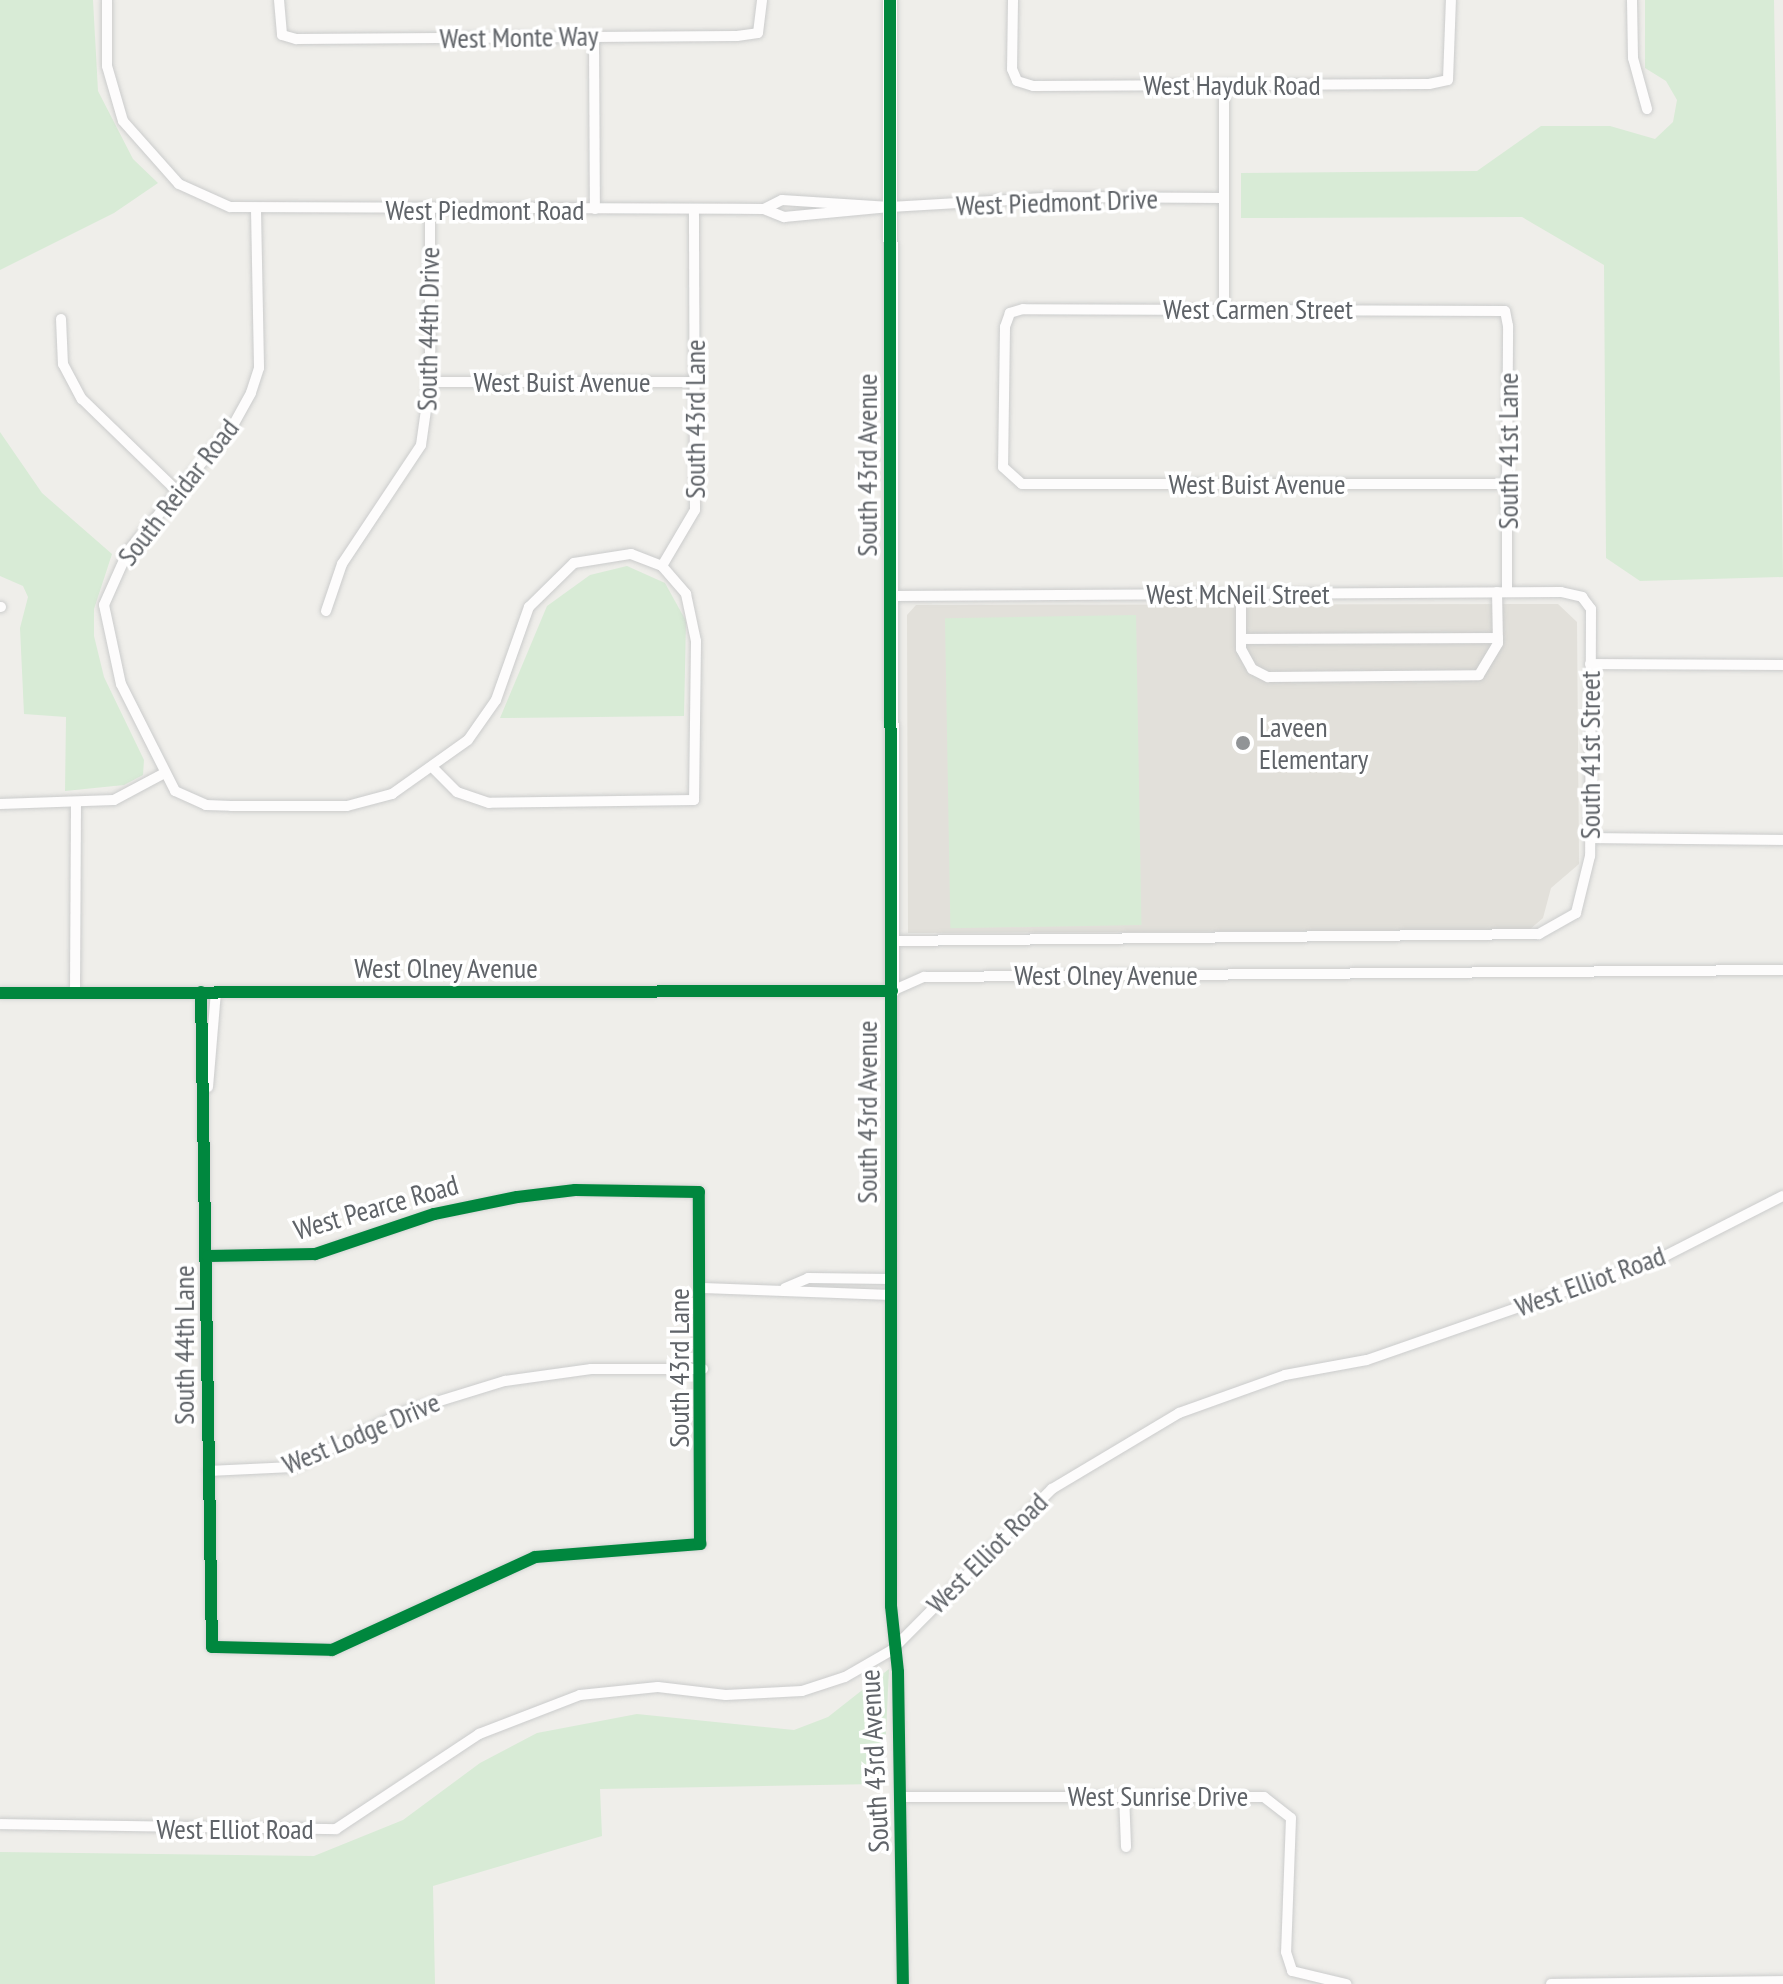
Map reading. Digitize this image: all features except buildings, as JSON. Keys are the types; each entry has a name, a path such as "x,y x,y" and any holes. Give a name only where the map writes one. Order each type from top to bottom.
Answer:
{"street":[{"name":"West Piedmont Road","path":"107,0 107,66 123,121 160,168 207,199 256,210 764,209"},
{"name":"West Monte Way","path":"279,0 282,35 594,36 758,33 762,0"},
{"name":"South 43rd Avenue","path":"890,0 894,941 892,1650 901,1797 903,1984"},
{"name":"West Hayduk Road","path":"1013,0 1017,81 1224,85 1448,80 1451,0"},
{"path":"1632,0 1633,58 1647,109"},
{"path":"594,36 595,209"},
{"path":"1224,85 1224,309"},
{"name":"West Piedmont Drive","path":"764,209 784,217 1056,197 1224,198"},
{"name":"West Piedmont Drive","path":"764,209 782,200 890,207"},
{"name":"South 43rd Lane","path":"662,566 695,510 694,209"},
{"name":"South Reidar Road","path":"256,210 259,368 234,424 176,490 119,564 104,605 121,684 163,774 190,801 347,806 392,794 435,770"},
{"name":"South 44th Drive","path":"326,611 342,564 417,457 430,382 430,211"},
{"name":"West Carmen Street","path":"1008,478 1010,313 1224,309 1505,311"},
{"name":"South 41st Lane","path":"1498,638 1507,484 1505,311"},
{"path":"61,319 63,364 82,399 176,490"},
{"name":"West Buist Avenue","path":"430,382 694,382"},
{"name":"West Buist Avenue","path":"1008,478 1507,484"},
{"path":"631,554 662,566 686,594 695,621 694,800 489,803 457,792 435,770 483,720 529,607 551,581 574,563 602,556 631,554"},
{"name":"West McNeil Street","path":"892,596 1502,592 1582,597"},
{"path":"1241,594 1241,639 1252,669 1283,677 1479,675 1495,657 1498,638 1241,639"},
{"name":"South 41st Street","path":"894,941 1519,939 1576,913 1590,838 1591,609 1582,597"},
{"path":"1590,664 1783,665"},
{"path":"0,804 114,800 163,774"},
{"path":"75,992 76,803"},
{"path":"1590,838 1783,840"},
{"name":"West Olney Avenue","path":"0,993 892,991 924,977 1783,970"},
{"name":"South 44th Lane","path":"201,992 201,1043 208,1087 208,1471 212,1647"},
{"name":"South 44th Lane","path":"208,1087 215,1043 216,992"},
{"path":"201,1043 215,1043"},
{"name":"South 43rd Lane","path":"212,1647 332,1650 535,1557 700,1544 703,1288 699,1192"},
{"name":"West Pearce Road","path":"208,1256 315,1254 434,1214 532,1195 699,1192"},
{"name":"West Elliot Road","path":"0,1824 336,1829 517,1714 580,1695 658,1687 726,1695 802,1691 892,1650 1052,1489 1179,1413 1285,1375 1367,1360 1665,1256 1783,1196"},
{"path":"785,1288 833,1278 891,1279"},
{"path":"833,1278 833,1297"},
{"path":"703,1288 785,1288 833,1297 891,1295"},
{"name":"West Lodge Drive","path":"208,1471 293,1467 404,1412 505,1381 591,1369 703,1369"},
{"name":"West Sunrise Drive","path":"901,1797 1239,1792 1279,1804 1291,1818 1294,1844 1286,1952 1292,1971 1346,1984"},
{"path":"1124,1794 1126,1847"},
{"path":"1551,1984 1783,1981"}],"shaded area":[{"name":"Laveen Elementary","path":"1558,604 1577,622 1579,864 1551,888 1543,918 1529,930 908,933 907,615 916,605"}],"green space":[{"path":"0,0 93,0 98,91 133,159 158,183 114,213 0,270"},
{"path":"1645,0 1774,0 1783,577 1640,581 1606,558 1604,265 1522,217 1241,218 1241,173 1477,171 1541,126 1610,126 1655,139 1673,122 1677,100 1666,81 1645,68"},
{"path":"0,432 42,493 112,554 94,609 94,636 104,677 144,760 143,775 124,785 65,791 66,717 24,714 20,628 28,597 23,586 0,576"},
{"path":"627,566 665,583 686,621 684,716 500,718 547,606 590,575"},
{"path":"1136,615 1141,925 950,928 945,618"},
{"path":"889,1669 884,1776 877,1784 600,1789 602,1836 433,1886 435,1984 0,1984 0,1852 314,1856 403,1820 480,1763 537,1733 637,1714 794,1730 828,1717"}],"cycle path":[{"path":"890,0 891,1606 898,1672 903,1984"},
{"path":"0,993 892,991"},
{"path":"201,992 212,1647 332,1650 535,1557 700,1544 699,1192 575,1190 517,1197 434,1214 315,1254 208,1256"}],"place":[{"name":"Laveen Elementary","path":"1243,743"}]}
